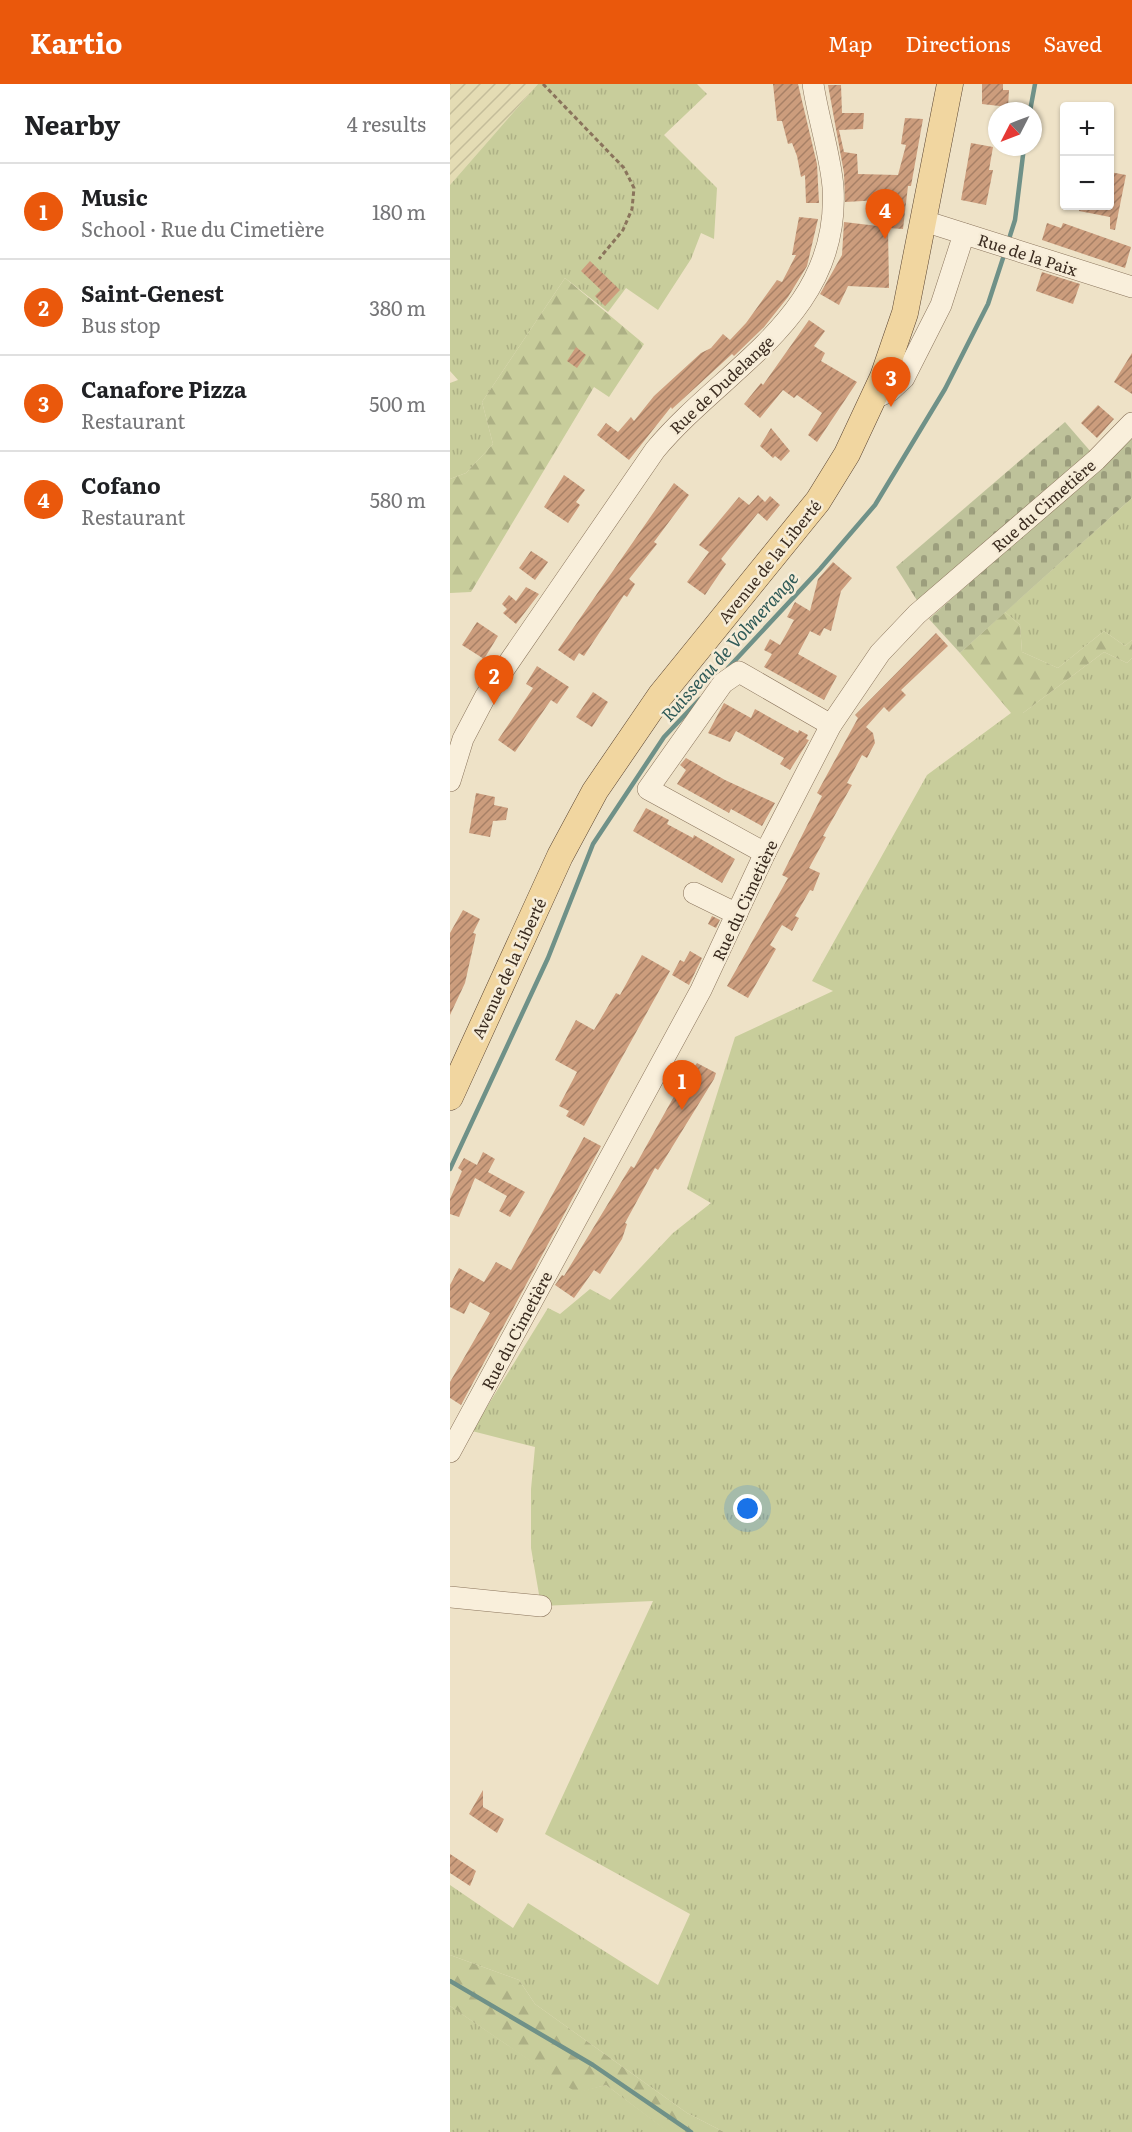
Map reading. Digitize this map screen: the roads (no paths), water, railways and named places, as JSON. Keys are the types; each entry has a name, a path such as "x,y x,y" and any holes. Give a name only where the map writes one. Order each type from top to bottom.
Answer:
{"main road":[{"name":"Avenue de la Liberté","path":"450,1096 556,866 595,791 660,696 818,501 847,454 873,399 905,313 950,84"}],"street":[{"name":"Rue de Dudelange","path":"450,781 463,739 485,697 655,450 678,422 742,368 778,332 808,292 824,257 832,221 833,187 813,84"},
{"name":"Rue de la Paix","path":"924,221 1132,287"},
{"path":"873,399 890,391 904,378 941,305 964,234"},
{"name":"Rue du Cimetière","path":"450,1452 701,990 765,853 831,724 880,653 917,614 1096,460 1132,423"},
{"path":"765,853 648,789 723,683 739,672 831,724"},
{"path":"694,893 737,914"},
{"path":"450,1597 541,1606"}],"waterway":[{"name":"Ruisseau de Volmerange","path":"1032,102 1035,84"},
{"name":"Ruisseau de Volmerange","path":"1008,242 1015,220 1023,156"},
{"name":"Ruisseau de Volmerange","path":"728,668 820,569 875,505 945,389 988,304 1005,252"},
{"name":"Ruisseau de Volmerange","path":"450,1169 548,958 593,844 664,737 700,699"},
{"path":"450,1981 593,2065 691,2132"}],"place":[{"name":"Cofano","path":"885,239"},
{"name":"Canafore Pizza","path":"891,407"},
{"name":"Saint-Genest","path":"494,705"},
{"name":"Music","path":"682,1110"}]}
